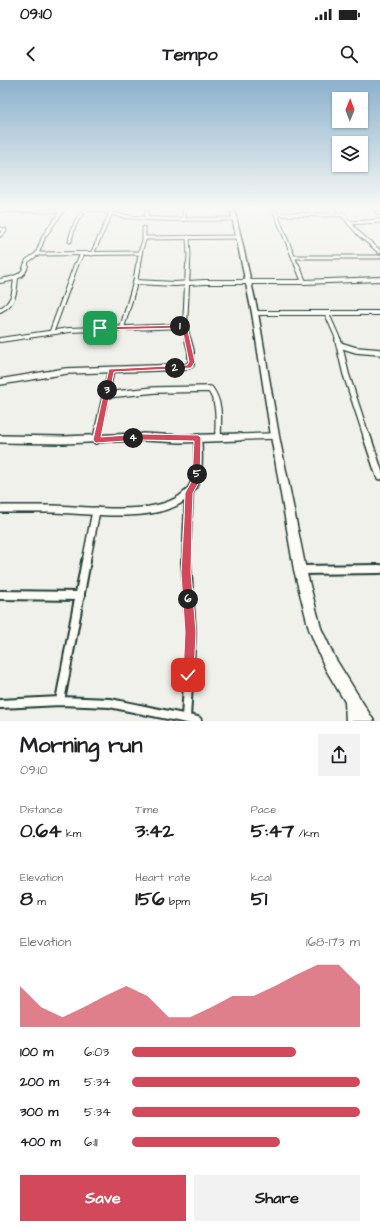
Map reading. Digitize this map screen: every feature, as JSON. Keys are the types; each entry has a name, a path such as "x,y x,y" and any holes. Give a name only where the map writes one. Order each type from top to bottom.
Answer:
{"street":[{"path":"0,281 16,277 26,270 27,261 37,254 44,237"},
{"path":"70,241 71,237"},
{"path":"92,254 100,237"},
{"path":"0,382 66,371 189,366 192,362 185,326 189,256 188,237"},
{"path":"122,328 136,282 140,253 144,239 238,237 255,313 275,436 300,570 315,629 330,663 352,700 367,721"},
{"path":"287,237 304,282"},
{"path":"364,237 380,252"},
{"path":"37,254 140,253"},
{"path":"52,331 73,271 82,254"},
{"path":"295,257 380,257"},
{"path":"0,310 7,307 12,300 15,291 16,277"},
{"path":"136,282 183,284 380,279"},
{"path":"255,313 380,314"},
{"path":"327,314 340,345 346,374 380,476"},
{"path":"0,340 18,335 52,331 185,326"},
{"path":"340,345 356,350 380,352"},
{"path":"96,440 111,370"},
{"path":"106,395 155,390 210,389 216,395 218,404 218,437"},
{"path":"0,439 96,440 140,437 198,438 275,436"},
{"path":"186,718 191,632 186,573 189,493 196,480 198,438"},
{"path":"0,509 114,512 148,510 167,506 189,493"},
{"path":"60,701 96,511"},
{"path":"300,570 380,569"},
{"path":"0,595 80,596"},
{"path":"352,700 353,721"},
{"path":"0,704 60,701 110,703 197,721"}],"route":[{"path":"100,328 185,326 191,351 191,365 185,367 111,370 96,440 140,437 180,439 198,438 196,480 189,493 186,573 191,632 188,675"}]}
